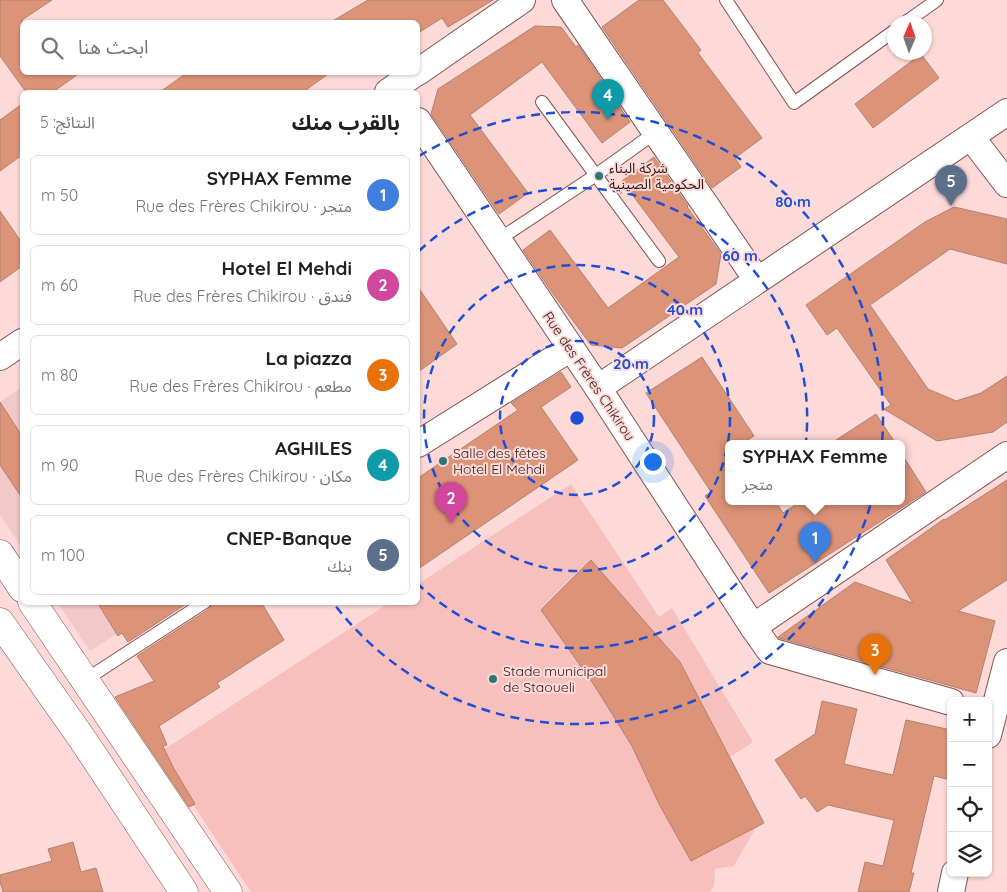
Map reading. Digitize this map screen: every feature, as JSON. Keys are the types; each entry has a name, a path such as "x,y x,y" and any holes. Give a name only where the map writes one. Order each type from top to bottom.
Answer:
{"main road":[{"path":"0,554 20,585"},
{"path":"34,605 228,892"},
{"path":"0,622 83,740 184,892"}],"street":[{"path":"420,70 522,0"},
{"path":"565,0 757,280"},
{"path":"395,90 413,75"},
{"path":"598,388 1007,112"},
{"name":"Rue des Frères Chikirou","path":"420,124 598,388 770,651 947,701"},
{"path":"971,137 1007,184"},
{"path":"0,357 20,343"},
{"path":"420,443 571,348"},
{"path":"754,627 1007,455"},
{"path":"994,720 1007,662"},
{"path":"951,892 954,877"}],"lane":[{"path":"726,0 794,103 887,35"},
{"path":"916,15 936,0"},
{"path":"542,102 659,260"},
{"path":"498,240 596,175 656,132"},
{"path":"84,680 200,605"}],"shaded area":[{"path":"20,388 20,546 0,514 0,402"},
{"name":"Stade municipal de Staoueli","path":"571,484 659,617 672,608 753,742 730,757 755,829 734,866 715,869 714,886 710,892 251,892 159,753 386,605 420,605 420,583"},
{"path":"59,605 162,605 90,651"}],"building":[{"path":"0,0 52,0 20,20 20,75 77,75 56,90 25,90 0,56"},
{"path":"368,0 493,0 448,27 442,18 420,32 420,20 334,20"},
{"path":"639,0 663,0 701,50 698,53 762,138 735,158 741,167 712,188 602,27"},
{"path":"535,26 561,27 576,47 578,45 630,122 602,143 542,62 470,115 528,193 499,214 431,114 438,89"},
{"path":"913,60 926,60 939,78 873,128 855,104"},
{"path":"184,75 327,75 306,90 163,90"},
{"path":"20,105 20,156 0,171 0,120"},
{"path":"654,157 721,254 716,284 622,348 591,345 523,250 550,230 608,308 679,257 622,181"},
{"path":"954,207 1007,219 1007,264 950,249 870,305 928,389 956,401 981,393 1007,376 1007,422 993,432 937,441 884,409 891,405 837,328 827,335 806,305 925,222"},
{"path":"0,211 20,240 20,267 0,282"},
{"path":"420,290 457,344 420,371"},
{"path":"702,357 754,436 748,440 725,440 725,505 778,505 783,513 795,505 905,505 905,459 926,492 769,593 705,496 711,492 646,393"},
{"path":"561,372 571,387 541,407 578,460 420,568 420,477 518,410 511,403"},
{"path":"0,402 20,433 20,495 0,465"},
{"path":"876,414 893,440 836,440"},
{"path":"1007,480 1007,580 958,611 995,621 976,693 778,637 855,582 913,603 886,560 944,519"},
{"path":"591,560 680,662 764,823 691,861 659,804 632,746 594,685 541,610"},
{"path":"99,605 184,605 128,642 122,633 118,636"},
{"path":"211,605 263,605 284,640 217,683 220,687 159,726 167,745 163,746 195,804 189,807 115,697 154,681 137,656 209,609"},
{"path":"822,701 857,709 844,764 893,775 906,720 947,729 947,779 934,776 911,873 914,873 909,892 858,892 865,862 883,866 894,820 828,805 817,812 805,796 801,799 775,760 815,734"},
{"path":"73,842 81,872 96,868 103,892 3,892 0,875 52,861 48,849"}],"place":[{"name":"AGHILES","path":"608,120"},
{"name":"شركة البناء الحكومية الصينية","path":"599,176"},
{"name":"CNEP-Banque","path":"951,206"},
{"name":"Salle des fêtes Hotel El Mehdi","path":"443,461"},
{"name":"Hotel El Mehdi","path":"451,523"},
{"name":"SYPHAX Femme","path":"815,563"},
{"name":"La piazza","path":"875,675"},
{"name":"Stade municipal de Staoueli","path":"493,679"}]}
